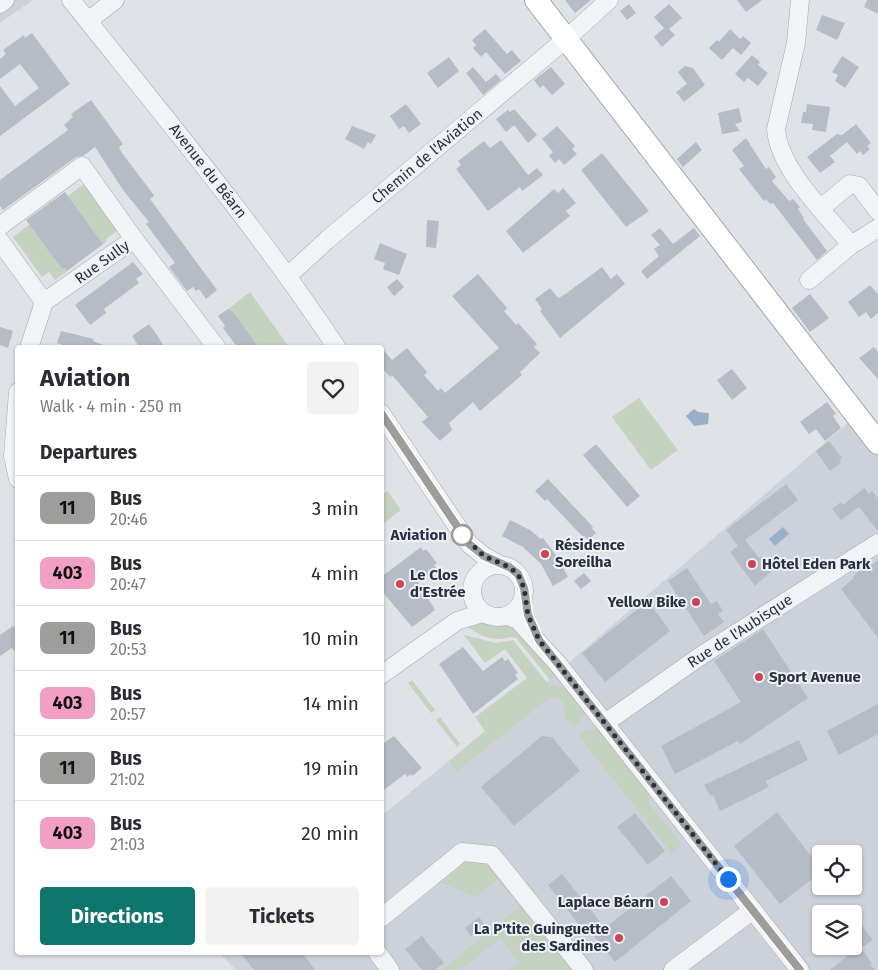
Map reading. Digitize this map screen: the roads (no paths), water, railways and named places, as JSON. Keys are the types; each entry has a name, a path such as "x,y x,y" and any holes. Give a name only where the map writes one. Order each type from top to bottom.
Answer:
{"main road":[{"path":"536,0 878,443"}],"street":[{"path":"0,4 5,0"},
{"name":"Avenue du Béarn","path":"71,0 228,195 289,275 335,345"},
{"path":"88,21 115,0"},
{"name":"Chemin de l'Aviation","path":"289,275 327,240 566,39 609,0"},
{"path":"800,0 796,43 776,130 778,144 786,165 851,245"},
{"path":"0,226 82,166 134,239"},
{"path":"821,208 850,184 859,186 878,211"},
{"path":"809,280 851,245 878,228"},
{"name":"Rue Sully","path":"44,302 134,239 214,345"},
{"path":"0,241 44,302 30,345"},
{"path":"384,418 469,544 484,556 500,565 509,567 518,574 524,588 528,615 539,640"},
{"path":"15,430 13,456 15,465"},
{"name":"Rue de l'Aubisque","path":"605,723 702,655 878,543"},
{"path":"469,544 474,562 475,578 471,591 478,606 499,618 508,616 521,605 524,597"},
{"path":"475,578 483,569 500,565"},
{"path":"384,671 478,606"},
{"path":"508,616 518,620 539,640 800,970"},
{"path":"384,916 462,852 492,855 584,970"},
{"path":"673,970 753,910"},
{"path":"379,955 390,970"}],"water":[{"path":"694,409 698,412 709,413 708,424 694,426 686,416"},
{"path":"783,527 789,534 775,546 769,539"}],"place":[{"name":"Aviation","path":"462,535"},
{"name":"Résidence Soreilha","path":"545,554"},
{"name":"Hôtel Eden Park","path":"752,564"},
{"name":"Le Clos d'Estrée","path":"400,584"},
{"name":"Yellow Bike","path":"696,602"},
{"name":"Sport Avenue","path":"759,677"},
{"name":"Laplace Béarn","path":"664,902"},
{"name":"La P'tite Guinguette des Sardines","path":"619,938"}]}
